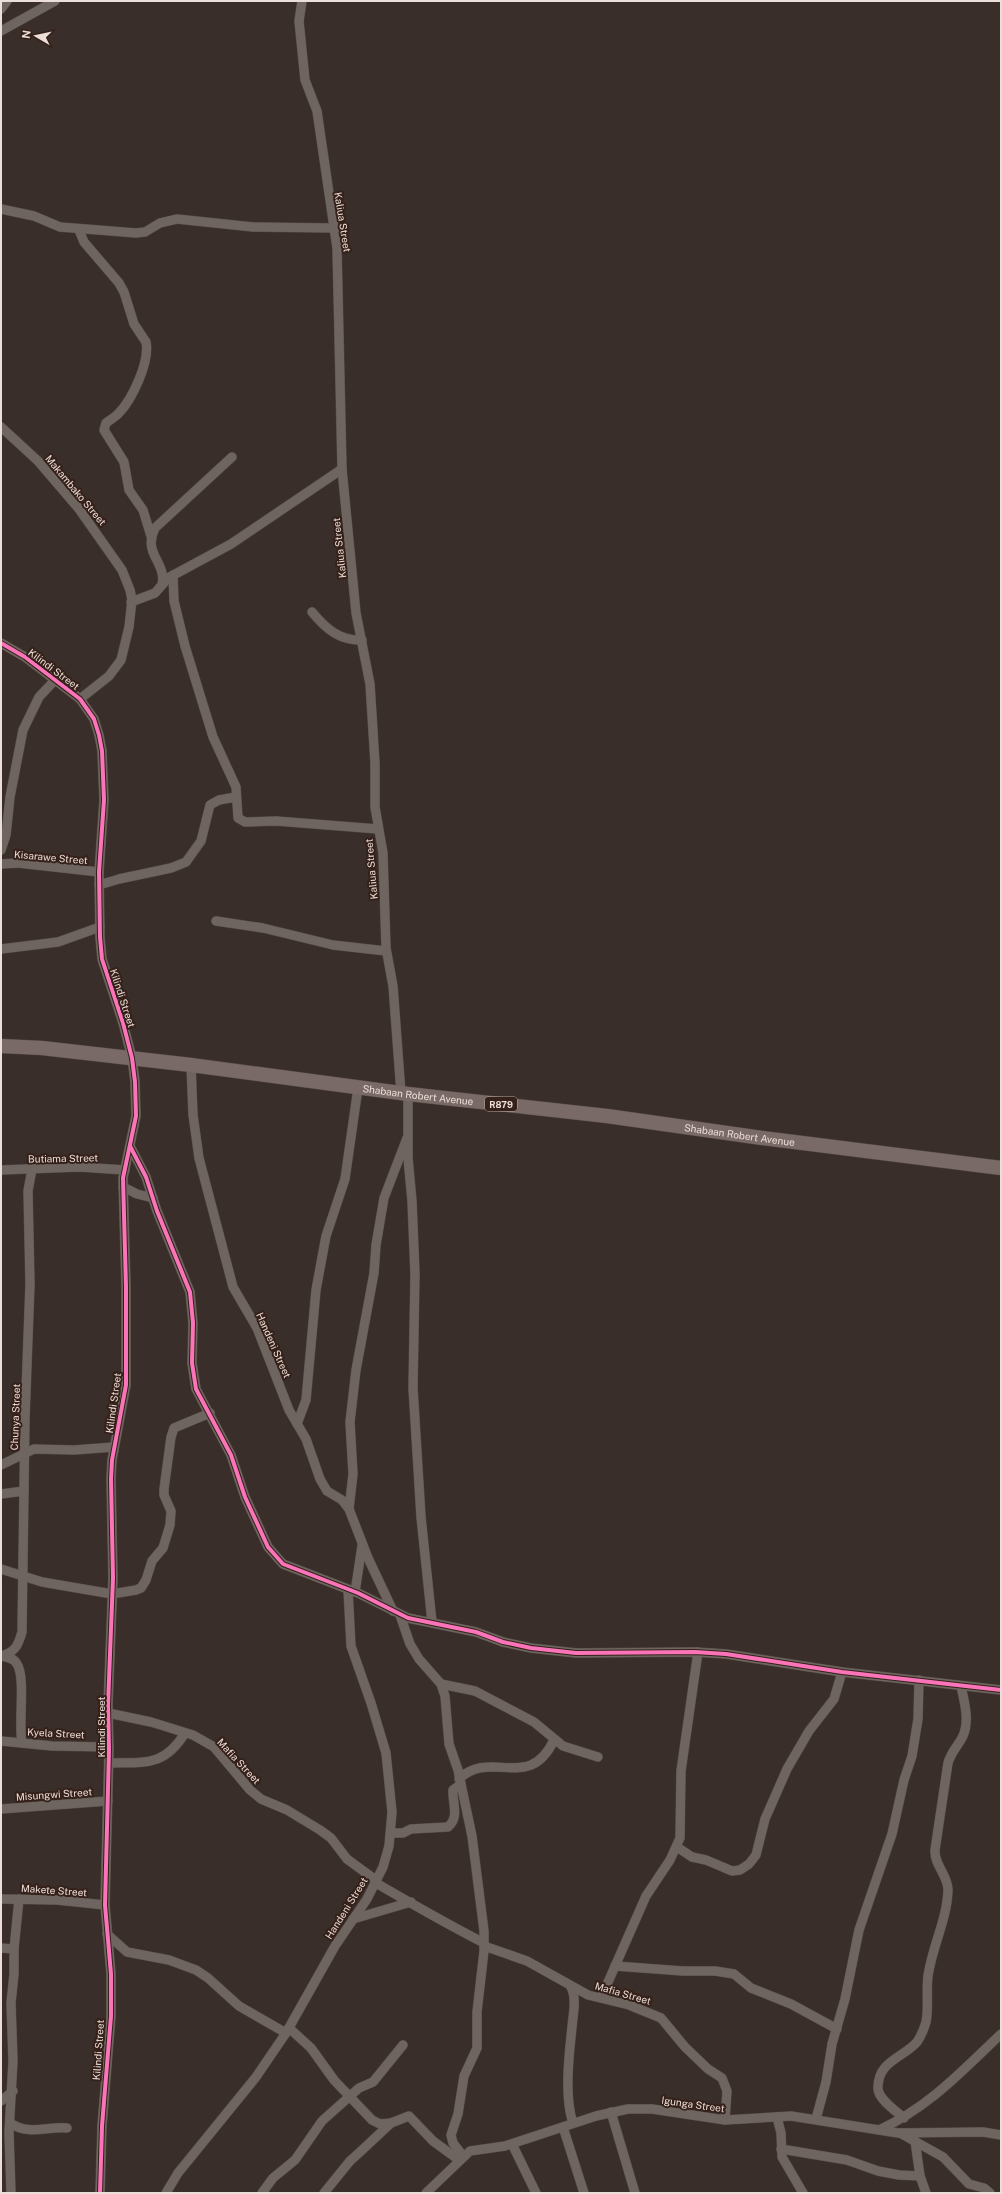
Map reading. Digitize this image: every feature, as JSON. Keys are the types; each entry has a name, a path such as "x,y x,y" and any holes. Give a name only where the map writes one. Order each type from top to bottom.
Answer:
{"main road":[{"name":"Shabaan Robert Avenue","path":"1,1046 42,1048 191,1065 404,1094 607,1116 762,1138 1001,1168"}],"street":[{"path":"1,9 7,1"},
{"path":"1,31 55,1"},
{"name":"Kaliua Street","path":"302,1 299,22 305,80 317,111 334,228 338,268 337,319 342,403 342,469 356,613 370,684 375,762 375,802 378,829 383,853 386,951 393,986 408,1135 415,1274 413,1388 421,1517 432,1622"},
{"path":"1,209 34,216 60,227 79,230 140,233 160,223 177,219 253,227 334,228"},
{"path":"79,230 84,242 119,283 124,292 134,324 146,342 142,374 126,404 118,414 106,423 104,430 124,462 129,490 143,510 151,536 152,552 164,577 161,586"},
{"name":"Makambako Street","path":"1,427 38,461 95,529 122,570 130,590 131,602 129,627 121,660 109,676 80,699"},
{"path":"151,536 159,524 232,457"},
{"path":"131,602 147,597 161,586 168,578 231,544 342,469"},
{"path":"173,575 174,601 187,656 213,737 236,787 237,815 245,822 276,821 378,829"},
{"path":"312,612 338,636 348,640 362,640"},
{"name":"Kilindi Street","path":"1,643 56,679 80,699 94,719 102,751 104,800 99,872 102,959 123,1023 132,1058 136,1116 124,1170 123,1187 126,1287 126,1385 114,1447 111,1479 112,1594 108,1713 109,1763 105,1905 111,1974 111,2024 102,2126 100,2193"},
{"path":"1,850 6,835 10,798 23,730 39,697 56,679"},
{"path":"100,885 119,879 171,868 186,862 201,841 210,805 219,800 236,797"},
{"name":"Kisarawe Street","path":"1,864 18,864 99,872"},
{"path":"216,921 257,927 333,945 386,951"},
{"path":"1,949 58,942 100,927"},
{"name":"Handeni Street","path":"191,1065 193,1115 197,1147 229,1274 237,1296 257,1328 288,1410 306,1439 327,1491 342,1500 349,1509 362,1543 410,1644 419,1659 441,1684"},
{"path":"297,1424 306,1400 316,1290 326,1236 338,1206 345,1179 358,1088"},
{"path":"349,1509 353,1474 350,1422 356,1370 374,1274 376,1245 384,1198 399,1154 408,1135"},
{"path":"130,1146 146,1177 190,1292 193,1323 193,1378 200,1399 210,1413 231,1455 245,1497 276,1558 293,1569 320,1577 396,1613 531,1648 576,1652 698,1652 726,1654 842,1672 1001,1690"},
{"name":"Butiama Street","path":"1,1170 79,1167 124,1170"},
{"name":"Chunya Street","path":"1,1656 11,1653 18,1646 22,1632 25,1434 30,1284 28,1191 32,1169"},
{"path":"123,1187 137,1194 153,1198"},
{"path":"1,1569 18,1572 22,1576 42,1582 112,1594 128,1592 141,1588 146,1580 152,1561 162,1548 171,1518 164,1489 171,1437 174,1428 210,1413"},
{"path":"25,1434 42,1449"},
{"path":"1,1465 25,1454 30,1450 74,1450 114,1447"},
{"path":"1,1494 24,1491"},
{"name":"Handeni Street","path":"166,2193 178,2173 256,2077 287,2030 335,1946 376,1882 387,1853 392,1812 386,1753 371,1703 351,1646 352,1591 362,1543"},
{"path":"601,1998 646,1896 677,1847 681,1825 679,1802 680,1771 698,1652"},
{"path":"1,1656 8,1657 18,1665 20,1680 20,1728 22,1743"},
{"path":"677,1847 692,1857 706,1860 732,1871 740,1870 749,1864 756,1855 765,1820 787,1769 809,1731 834,1699 842,1672"},
{"path":"816,2119 828,2073 832,2044 837,2029 858,1930 892,1834 904,1780 912,1756 918,1719 919,1680"},
{"path":"461,2158 453,2143 451,2135 458,2114 464,2076 477,2048 477,2012 484,1944 475,1856 460,1781 450,1750 445,1696 441,1684 475,1690 534,1722 563,1746 598,1757"},
{"path":"904,2118 881,2096 878,2087 883,2070 894,2058 918,2041 926,2021 928,1976 942,1926 948,1890 946,1880 936,1862 935,1850 950,1754 963,1735 966,1718 961,1686"},
{"name":"Mafia Street","path":"108,1713 151,1722 185,1733 214,1747 250,1790 261,1798 294,1813 320,1830 347,1859 376,1882 484,1944 548,1971 572,1987 588,1995 655,2014 668,2024 685,2048 708,2069 722,2078 727,2091 725,2120"},
{"path":"6,1741 20,1728"},
{"path":"109,1763 152,1761 162,1758 172,1751 185,1733"},
{"path":"390,1833 403,1833 411,1829 448,1827 454,1821 453,1790 465,1773 482,1768 527,1767 542,1760 554,1740"},
{"name":"Kyela Street","path":"6,1741 109,1747"},
{"name":"Misungwi Street","path":"1,1808 108,1801"},
{"name":"Makete Street","path":"1,1899 57,1900 105,1905"},
{"path":"11,2193 10,2123 13,2091 11,2003 19,1899"},
{"path":"353,1919 411,1902"},
{"path":"107,1934 127,1952 169,1960 196,1970 208,1978 239,2006 287,2030 311,2048 334,2080 349,2097 364,2109 372,2120 380,2124 391,2123 409,2116 437,2144 461,2158"},
{"path":"1,1948 14,1949"},
{"path":"615,1966 683,1971 715,1971 734,1974 751,1988 791,2004 837,2029"},
{"path":"572,1987 574,2005 569,2072 573,2124"},
{"path":"878,2130 904,2118 948,2085 1001,2034"},
{"path":"262,2193 273,2178 295,2160 322,2121 359,2088 373,2082 403,2045"},
{"path":"1,2101 13,2091"},
{"name":"Igunga Street","path":"426,2193 470,2151 512,2144 611,2112 628,2109 652,2109 725,2120 777,2116 816,2119 898,2133 984,2132 1001,2135"},
{"path":"611,2112 635,2193"},
{"path":"777,2116 781,2133 781,2149 784,2160 802,2193"},
{"path":"10,2123 20,2129 34,2131 51,2128 67,2128"},
{"path":"324,2193 350,2161 391,2123"},
{"path":"563,2127 584,2193"},
{"path":"898,2133 943,2157 969,2184 987,2192"},
{"path":"915,2141 920,2176 926,2193"},
{"path":"512,2144 536,2193"},
{"path":"781,2149 847,2160 878,2171 899,2175 920,2176"}],"cycle path":[{"path":"1,643 25,657 80,699 94,719 99,735 102,751 104,800 99,872 100,937 102,959 123,1023 132,1058 135,1082 136,1116 123,1178 126,1287 126,1385 112,1460 111,1479 113,1578 108,1705 109,1750 105,1905 111,1974 111,2016 102,2126 100,2193"},
{"path":"130,1146 146,1177 157,1211 190,1292 193,1323 192,1363 196,1389 231,1455 245,1497 268,1547 283,1564 358,1593 408,1618 476,1632 503,1642 531,1648 576,1653 695,1652 726,1654 842,1672 1001,1690"}]}
